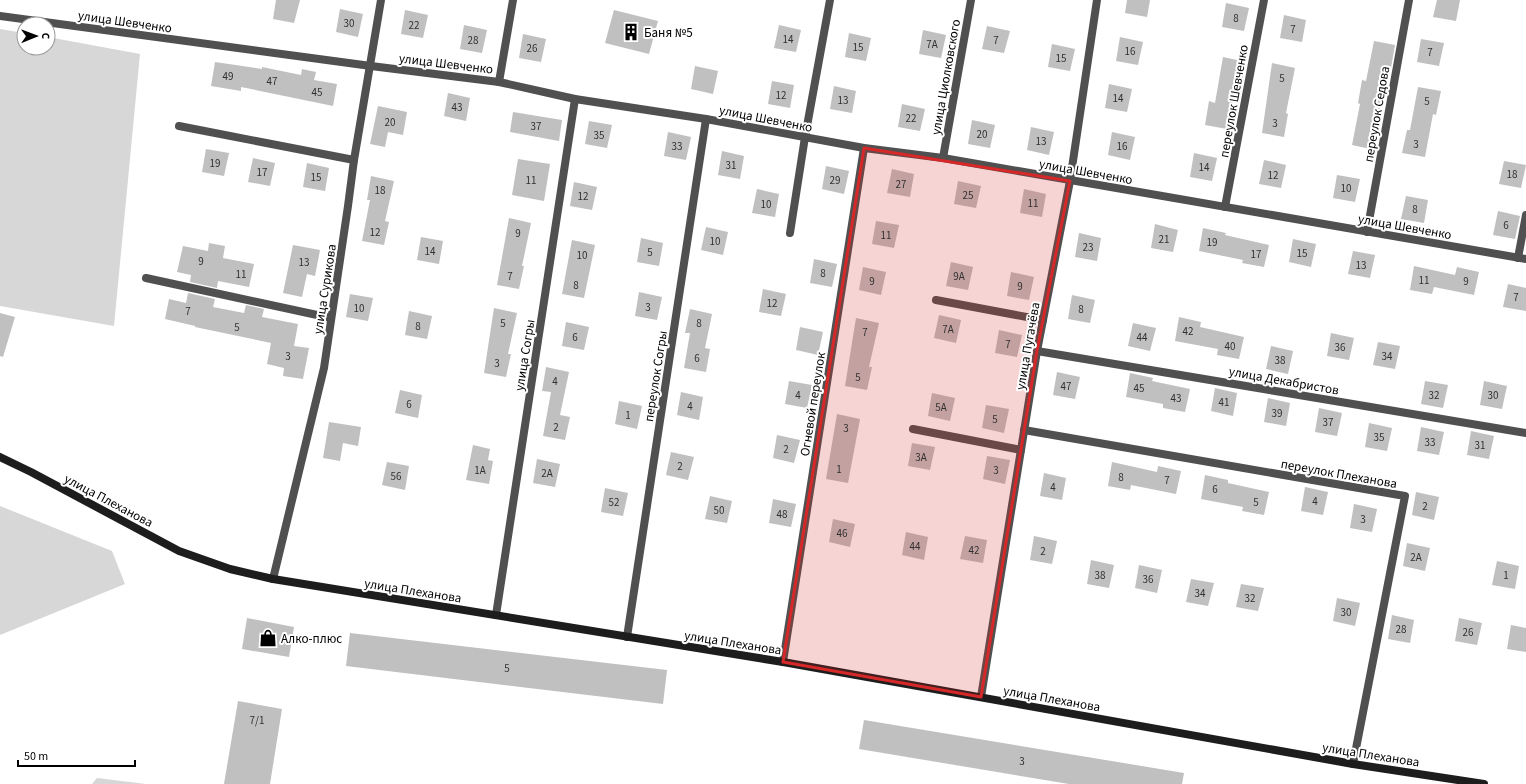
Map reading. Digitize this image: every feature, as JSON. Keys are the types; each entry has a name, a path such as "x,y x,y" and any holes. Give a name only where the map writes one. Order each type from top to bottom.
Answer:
{"main road":[{"name":"улица Плеханова","path":"0,457 179,551 230,569 273,579 782,662 1353,764 1484,784"}],"street":[{"name":"улица Сурикова","path":"273,579 324,368 354,160 381,0"},
{"path":"499,82 513,0"},
{"path":"790,233 805,137 830,0"},
{"name":"улица Циолковского","path":"942,158 971,0"},
{"name":"улица Пугачёва","path":"981,697 1037,351 1070,181 1097,0"},
{"name":"переулок Шевченко","path":"1225,207 1264,0"},
{"name":"переулок Седова","path":"1367,232 1409,0"},
{"name":"улица Шевченко","path":"0,16 499,82 575,99 706,119 864,148 942,158 1522,258"},
{"name":"улица Согры","path":"496,615 575,99"},
{"name":"переулок Согры","path":"627,637 706,119"},
{"path":"179,126 354,160"},
{"name":"Огневой переулок","path":"782,662 864,148"},
{"path":"1522,258 1526,215"},
{"path":"146,278 331,318"},
{"path":"936,300 1043,320"},
{"name":"улица Декабристов","path":"1037,351 1526,433"},
{"path":"913,429 1020,450"},
{"name":"переулок Плеханова","path":"1024,430 1405,496 1353,764"}],"highlighted area":[{"path":"864,148 1070,181 1037,351 981,697 783,662"}],"shaded area":[{"path":"0,29 16,32 16,56 56,56 56,38 140,54 114,326 0,306"},
{"path":"0,506 112,551 125,584 0,635"},
{"path":"97,778 146,784 92,784"}],"building":[{"path":"276,0 300,0 294,23 273,19"},
{"path":"1127,0 1150,0 1147,17 1125,13"},
{"path":"1437,0 1460,0 1456,21 1433,17"},
{"path":"1226,3 1249,8 1244,31 1222,27"},
{"path":"340,9 363,14 358,37 336,32"},
{"path":"405,10 428,15 423,38 401,34"},
{"name":"Баня №5","path":"614,10 658,21 649,54 605,43"},
{"path":"1284,15 1306,20 1302,42 1280,38"},
{"path":"464,25 487,30 482,53 460,49"},
{"path":"779,25 801,30 796,52 774,48"},
{"path":"987,26 1010,31 1004,53 982,49"},
{"path":"923,30 946,35 941,58 919,54"},
{"path":"849,33 871,38 866,61 845,57"},
{"path":"523,34 546,39 541,62 519,58"},
{"path":"1120,37 1143,42 1138,65 1116,61"},
{"path":"1421,39 1444,43 1439,66 1417,62"},
{"path":"1374,41 1395,45 1391,68 1388,68 1377,126 1379,126 1375,150 1352,145 1360,104 1358,103 1362,80 1366,81"},
{"path":"1052,44 1075,49 1070,71 1048,67"},
{"path":"1223,57 1246,62 1241,85 1237,84 1227,129 1205,125 1209,101 1215,103"},
{"path":"215,62 262,69 262,67 301,75 302,69 316,72 314,80 337,84 333,106 241,87 241,91 211,86"},
{"path":"1272,63 1295,68 1286,113 1288,114 1284,137 1262,133"},
{"path":"695,66 718,71 713,94 691,89"},
{"path":"772,81 794,85 790,108 768,104"},
{"path":"1109,84 1132,89 1127,112 1105,108"},
{"path":"834,86 856,91 852,113 830,109"},
{"path":"1418,87 1441,91 1436,115 1433,114 1425,157 1402,153 1407,130 1410,130"},
{"path":"448,93 470,98 466,121 444,116"},
{"path":"902,104 925,109 920,131 898,127"},
{"path":"378,106 407,112 403,135 388,132 385,147 370,144"},
{"path":"513,112 562,120 559,141 510,132"},
{"path":"972,120 995,125 990,148 968,144"},
{"path":"589,121 612,125 607,148 585,144"},
{"path":"1031,127 1054,132 1049,155 1027,150"},
{"path":"668,132 691,137 686,160 664,156"},
{"path":"1112,132 1135,137 1130,160 1108,155"},
{"path":"206,149 229,153 224,176 202,172"},
{"path":"722,151 744,156 740,179 718,175"},
{"path":"1194,153 1217,158 1212,181 1190,177"},
{"path":"253,158 275,163 270,186 248,182"},
{"path":"518,159 550,164 544,201 512,195"},
{"path":"1264,160 1286,165 1281,188 1259,184"},
{"path":"1504,161 1526,165 1521,188 1499,184"},
{"path":"307,163 329,168 325,191 303,187"},
{"path":"826,166 849,171 844,194 822,189"},
{"path":"892,169 914,174 910,197 887,193"},
{"path":"1337,175 1360,179 1355,202 1333,198"},
{"path":"371,176 394,181 385,221 389,222 384,245 362,241 370,200 367,200"},
{"path":"958,181 981,186 976,208 954,204"},
{"path":"574,182 597,187 592,210 570,206"},
{"path":"757,189 779,194 775,217 752,213"},
{"path":"1024,189 1046,194 1042,217 1020,213"},
{"path":"1406,196 1428,200 1424,223 1401,219"},
{"path":"1498,211 1520,216 1515,239 1493,235"},
{"path":"509,218 531,223 519,289 497,285"},
{"path":"876,221 899,225 894,248 872,244"},
{"path":"1155,224 1178,230 1173,252 1151,248"},
{"path":"706,227 728,232 723,255 701,250"},
{"path":"1203,228 1226,233 1225,235 1269,245 1264,267 1242,263 1243,260 1199,251"},
{"path":"1079,233 1101,238 1097,261 1075,257"},
{"path":"421,237 443,241 439,264 417,260"},
{"path":"641,238 663,243 659,266 637,262"},
{"path":"1293,239 1316,244 1311,267 1289,262"},
{"path":"572,240 595,245 584,298 562,294"},
{"path":"209,243 225,246 223,258 254,264 249,287 218,281 217,288 190,282 191,275 177,272 183,246 208,251"},
{"path":"293,245 320,250 315,276 307,274 302,297 283,293"},
{"path":"1353,251 1375,255 1370,278 1348,274"},
{"path":"814,259 837,264 832,287 810,283"},
{"path":"951,262 973,267 968,290 946,286"},
{"path":"1414,266 1455,275 1457,267 1479,272 1474,295 1434,287 1432,294 1410,290"},
{"path":"863,267 886,272 881,295 859,290"},
{"path":"1011,272 1034,277 1029,300 1007,296"},
{"path":"1508,284 1526,288 1526,311 1503,307"},
{"path":"763,289 786,294 781,316 759,312"},
{"path":"639,292 662,297 657,320 635,316"},
{"path":"188,293 215,299 213,307 244,313 246,305 264,309 262,317 298,324 294,346 309,348 303,379 283,376 284,368 267,364 271,343 165,319 169,299 186,303"},
{"path":"350,294 373,298 368,321 346,317"},
{"path":"1072,295 1095,300 1090,323 1068,319"},
{"path":"494,308 517,313 508,354 511,354 506,377 484,373"},
{"path":"690,309 712,314 705,348 710,349 706,372 684,368 690,333 685,333"},
{"path":"409,311 432,316 427,339 405,335"},
{"path":"0,313 15,317 3,357 0,356"},
{"path":"939,315 961,320 956,343 934,338"},
{"path":"1179,317 1201,322 1200,327 1244,337 1239,359 1217,355 1218,349 1175,341"},
{"path":"856,318 879,323 869,367 872,367 867,390 845,386"},
{"path":"566,322 589,327 584,350 562,346"},
{"path":"1133,323 1156,328 1150,351 1128,346"},
{"path":"800,327 823,332 818,355 796,350"},
{"path":"999,330 1022,335 1017,357 995,353"},
{"path":"1331,333 1354,338 1349,360 1327,356"},
{"path":"1378,342 1400,346 1395,369 1373,365"},
{"path":"1271,346 1293,351 1288,374 1266,369"},
{"path":"546,367 569,372 560,415 570,417 565,440 543,436 551,392 542,391"},
{"path":"1057,372 1080,377 1075,399 1053,395"},
{"path":"1130,373 1153,378 1152,381 1190,389 1185,412 1163,408 1163,404 1126,397"},
{"path":"789,381 812,385 807,408 785,404"},
{"path":"1425,381 1448,385 1443,408 1421,404"},
{"path":"1484,381 1507,386 1502,409 1480,405"},
{"path":"1215,388 1237,393 1233,416 1211,411"},
{"path":"400,390 422,395 418,418 395,413"},
{"path":"681,392 703,397 699,420 677,415"},
{"path":"932,393 955,398 950,421 928,416"},
{"path":"1268,398 1290,403 1286,426 1264,422"},
{"path":"619,401 642,406 637,429 615,424"},
{"path":"986,405 1009,409 1004,433 982,428"},
{"path":"1319,408 1342,413 1337,436 1315,432"},
{"path":"837,414 860,419 848,483 826,479"},
{"path":"329,422 361,427 358,446 343,443 340,461 323,458"},
{"path":"1369,423 1392,428 1387,451 1365,447"},
{"path":"1421,427 1444,432 1439,455 1417,451"},
{"path":"1471,431 1494,436 1489,459 1467,455"},
{"path":"777,435 800,440 794,463 773,458"},
{"path":"912,443 935,447 930,470 908,466"},
{"path":"473,445 490,449 488,460 493,461 489,484 466,480"},
{"path":"671,452 694,457 688,480 666,475"},
{"path":"987,456 1010,460 1005,484 983,479"},
{"path":"537,459 560,464 555,487 533,483"},
{"path":"387,462 409,466 405,490 382,485"},
{"path":"1112,462 1157,472 1158,466 1181,471 1176,494 1131,485 1130,490 1108,486"},
{"path":"1044,473 1066,478 1062,500 1040,496"},
{"path":"1205,475 1228,480 1228,483 1269,492 1264,515 1242,511 1243,507 1201,499"},
{"path":"1305,487 1328,492 1323,515 1301,511"},
{"path":"605,488 628,493 623,516 601,512"},
{"path":"1416,492 1439,497 1434,520 1412,515"},
{"path":"710,496 732,501 727,523 705,519"},
{"path":"773,499 796,504 791,527 769,523"},
{"path":"1354,504 1377,509 1372,532 1350,528"},
{"path":"833,519 855,524 850,547 829,542"},
{"path":"906,532 928,537 924,560 902,555"},
{"path":"965,536 987,540 983,563 960,559"},
{"path":"1034,536 1057,541 1052,564 1030,560"},
{"path":"1407,543 1430,548 1425,571 1403,566"},
{"path":"1091,560 1114,565 1109,588 1087,584"},
{"path":"1497,561 1519,566 1515,589 1492,585"},
{"path":"1139,565 1162,570 1157,593 1135,588"},
{"path":"1191,579 1214,583 1208,606 1186,602"},
{"path":"1241,584 1264,588 1258,611 1236,607"},
{"path":"1337,598 1360,603 1355,626 1333,621"},
{"path":"1392,615 1414,620 1410,643 1388,639"},
{"name":"Алко-плюс","path":"247,618 294,627 289,657 242,649"},
{"path":"1459,618 1482,623 1477,645 1455,641"},
{"path":"1511,625 1526,628 1526,652 1507,649"},
{"path":"350,633 667,670 663,704 346,666"},
{"path":"238,701 282,709 270,784 224,784"},
{"path":"864,720 1184,773 1182,784 1069,784 859,749"}],"place":[{"name":"Баня №5","path":"631,32"},
{"name":"Алко-плюс","path":"268,638"}]}
